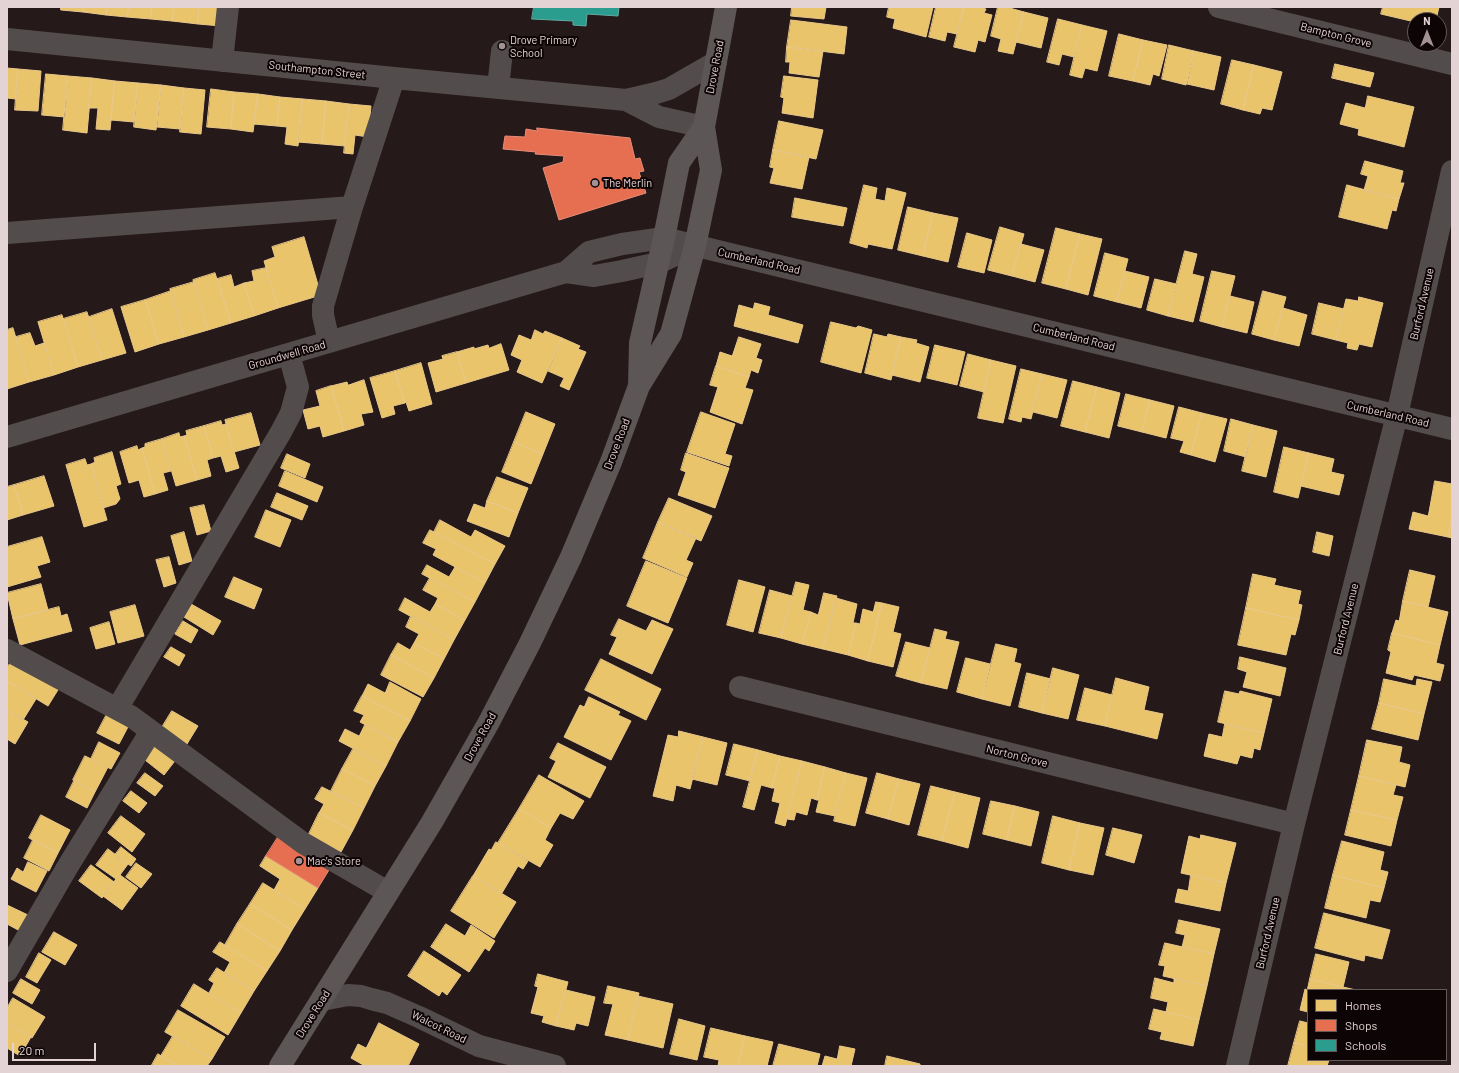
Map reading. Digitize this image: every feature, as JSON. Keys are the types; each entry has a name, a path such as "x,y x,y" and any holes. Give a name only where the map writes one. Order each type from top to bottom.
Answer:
{"main road":[{"name":"Drove Road","path":"280,1066 432,822 493,715 548,608 589,514 639,386 671,334 695,246 711,170 704,127 726,7"},
{"name":"Drove Road","path":"639,386 640,343 679,164 704,127"}],"street":[{"path":"222,61 228,7"},
{"name":"Bampton Grove","path":"1219,7 1452,64"},
{"name":"Southampton Street","path":"7,39 626,100 669,89 716,62"},
{"path":"498,88 502,51"},
{"path":"329,342 323,315 323,306 352,207 394,78"},
{"name":"Southampton Street","path":"626,100 659,118 704,127"},
{"name":"Burford Avenue","path":"1237,1066 1294,824 1397,415 1452,171"},
{"path":"7,233 352,207"},
{"name":"Cumberland Road","path":"664,238 1452,429"},
{"name":"Groundwell Road","path":"7,438 566,272 589,252 622,244 664,238"},
{"name":"Groundwell Road","path":"566,272 594,276 658,263 695,246"},
{"path":"117,709 281,432 290,413 298,387 289,354"},
{"path":"7,650 132,717 303,843 388,892"},
{"name":"Norton Grove","path":"740,687 1294,824"},
{"path":"7,971 68,866 151,731"},
{"name":"Walcot Road","path":"322,1000 348,995 361,996 404,1010 479,1046 555,1066"}],"building: Homes":[{"path":"61,7 84,7 83,12 61,10"},
{"path":"84,7 107,7 106,15 83,12"},
{"path":"107,7 129,7 127,17 106,15"},
{"path":"129,7 152,7 151,19 127,17"},
{"path":"152,7 174,7 172,21 151,19"},
{"path":"174,7 199,7 198,24 172,21"},
{"path":"199,7 223,7 221,26 198,24"},
{"path":"792,7 826,7 824,19 791,16"},
{"path":"889,7 933,7 926,37 893,28 895,19 887,17"},
{"path":"936,7 964,7 957,34 947,32 945,41 929,37"},
{"path":"964,7 978,7 986,9 984,13 992,15 985,42 978,40 975,52 954,47"},
{"path":"998,7 1006,7 1024,12 1013,54 998,51 1001,39 991,36"},
{"path":"1383,7 1439,7 1438,12 1407,12 1407,20 1381,14"},
{"path":"1024,12 1048,18 1041,48 1016,42"},
{"path":"1058,19 1082,25 1074,57 1062,54 1059,65 1047,62"},
{"path":"791,20 847,27 844,54 787,47"},
{"path":"1082,25 1107,31 1097,71 1085,68 1082,78 1070,75"},
{"path":"1119,34 1143,40 1133,81 1109,76"},
{"path":"1143,40 1167,45 1159,76 1153,74 1150,85 1133,81"},
{"path":"1169,45 1194,51 1186,85 1162,79"},
{"path":"787,47 823,51 819,77 789,73 790,62 786,62"},
{"path":"1194,51 1221,57 1214,90 1187,84"},
{"path":"1232,60 1254,65 1243,110 1221,104"},
{"path":"1335,64 1374,73 1370,87 1332,78"},
{"path":"1254,65 1282,72 1272,110 1262,108 1260,114 1243,110"},
{"path":"7,68 18,69 16,99 7,98"},
{"path":"18,69 41,71 38,111 15,110"},
{"path":"46,74 68,76 65,117 42,115"},
{"path":"68,76 92,78 87,133 63,130"},
{"path":"784,76 818,80 813,118 782,113 784,98 781,97"},
{"path":"92,78 115,81 110,130 96,129 98,108 89,108"},
{"path":"115,81 138,83 134,122 111,120"},
{"path":"138,83 161,85 156,130 134,127"},
{"path":"161,85 184,88 180,129 157,127"},
{"path":"184,88 205,90 201,134 180,132"},
{"path":"211,89 234,92 231,129 207,127"},
{"path":"234,92 258,94 253,132 231,129"},
{"path":"258,94 280,97 277,126 254,124"},
{"path":"1368,96 1414,107 1404,147 1358,135 1359,129 1340,124 1346,103 1365,108"},
{"path":"280,97 303,99 298,146 285,144 287,127 277,126"},
{"path":"303,99 326,101 322,144 298,142"},
{"path":"326,101 349,104 345,146 322,144"},
{"path":"349,104 371,106 368,137 355,135 353,154 344,153"},
{"path":"779,121 823,130 816,159 773,150"},
{"path":"773,150 809,157 802,189 770,183 774,168 770,167"},
{"path":"1365,161 1403,171 1400,183 1404,183 1399,199 1364,190 1368,176 1361,174"},
{"path":"864,185 877,188 875,199 885,201 887,188 906,193 892,249 868,244 867,248 850,243"},
{"path":"1347,185 1399,199 1396,211 1392,210 1387,229 1339,217"},
{"path":"795,198 847,208 843,226 792,217"},
{"path":"908,207 933,213 923,256 898,250"},
{"path":"933,213 958,218 948,262 923,256"},
{"path":"1000,227 1024,234 1012,276 988,270"},
{"path":"1056,228 1080,234 1066,289 1042,283"},
{"path":"967,233 992,240 984,273 958,267"},
{"path":"1080,234 1102,239 1088,295 1066,289"},
{"path":"304,237 321,295 278,308 264,261 275,257 272,247"},
{"path":"1021,244 1044,250 1035,282 1012,276"},
{"path":"1185,251 1197,254 1192,274 1204,277 1193,322 1168,316"},
{"path":"1105,253 1128,259 1117,302 1094,296"},
{"path":"266,268 278,308 254,316 244,283 254,281 252,271"},
{"path":"1125,271 1149,277 1141,308 1117,302"},
{"path":"1212,271 1235,276 1222,327 1200,321"},
{"path":"215,273 231,323 208,330 193,280"},
{"path":"231,275 234,287 244,283 254,316 231,323 217,279"},
{"path":"1155,279 1176,284 1168,316 1147,310"},
{"path":"194,282 208,330 184,337 170,289"},
{"path":"171,291 184,337 159,344 145,300"},
{"path":"1263,291 1286,297 1274,340 1252,334"},
{"path":"1230,296 1254,302 1247,333 1222,327"},
{"path":"1359,297 1383,303 1372,347 1359,344 1357,350 1347,348 1348,343 1336,340 1346,299 1358,301"},
{"path":"145,300 159,344 135,352 121,307"},
{"path":"755,303 770,307 768,315 803,325 798,343 734,326 739,305 753,309"},
{"path":"1319,303 1344,309 1336,340 1312,334"},
{"path":"1283,308 1307,315 1299,346 1274,340"},
{"path":"112,309 126,353 102,360 89,317"},
{"path":"87,312 102,360 78,367 63,319"},
{"path":"62,315 78,367 54,375 38,322"},
{"path":"831,322 856,328 858,326 872,330 861,373 821,362"},
{"path":"13,328 29,382 7,389 7,330"},
{"path":"535,330 543,334 545,331 562,338 542,383 517,372 522,360 511,355 519,335 531,340"},
{"path":"30,333 35,346 44,343 54,375 29,382 16,337"},
{"path":"874,334 887,337 888,334 901,337 891,380 865,373"},
{"path":"739,337 761,344 756,358 762,360 758,373 751,370 749,377 716,366 720,352 732,356"},
{"path":"901,337 917,340 916,343 929,347 920,382 892,375"},
{"path":"562,338 580,346 578,349 586,352 569,390 560,386 564,378 548,371"},
{"path":"501,344 509,370 466,383 457,352 474,347 474,349 488,345 489,348"},
{"path":"935,345 965,352 957,385 927,378"},
{"path":"457,352 466,383 436,392 428,363 443,359 442,356"},
{"path":"968,354 991,360 984,392 960,386"},
{"path":"991,360 1016,366 1003,423 978,418"},
{"path":"421,363 432,404 409,411 395,371"},
{"path":"716,366 749,377 745,388 753,390 742,424 710,412 718,387 710,385"},
{"path":"1021,369 1042,374 1031,419 1022,417 1021,422 1009,419"},
{"path":"395,371 405,403 393,406 395,414 382,418 370,378"},
{"path":"1042,374 1067,380 1057,418 1033,412"},
{"path":"364,380 373,412 361,414 364,425 344,431 331,386 347,382 348,385"},
{"path":"1073,381 1097,387 1085,432 1061,426"},
{"path":"331,386 344,431 323,437 320,426 308,429 303,410 320,406 316,391"},
{"path":"1097,387 1120,393 1109,438 1085,432"},
{"path":"1126,394 1150,400 1142,432 1118,426"},
{"path":"1150,400 1174,406 1166,438 1142,432"},
{"path":"1179,407 1202,413 1191,455 1180,452 1184,441 1171,438"},
{"path":"526,412 555,424 543,454 514,442"},
{"path":"701,412 735,424 725,454 732,456 729,466 687,452"},
{"path":"251,413 260,445 234,452 225,420"},
{"path":"1202,413 1227,419 1215,462 1191,455"},
{"path":"1231,419 1253,425 1246,457 1224,451"},
{"path":"221,421 222,425 226,424 239,468 226,472 221,456 213,458 204,426"},
{"path":"1253,425 1277,431 1266,477 1242,471"},
{"path":"204,426 213,458 207,460 211,476 197,480 184,436 187,435 186,431"},
{"path":"179,433 180,437 184,436 197,480 176,486 162,439"},
{"path":"162,439 171,471 163,473 168,490 155,494 142,448 145,447 145,444"},
{"path":"514,442 543,454 531,484 502,472"},
{"path":"137,446 138,450 142,448 155,494 144,497 139,480 129,483 120,452"},
{"path":"1284,447 1309,453 1298,498 1274,492"},
{"path":"112,452 121,484 116,486 120,499 116,504 103,508 91,464 95,462 94,458"},
{"path":"686,453 729,468 715,508 678,495 686,472 681,470"},
{"path":"1309,453 1334,459 1331,472 1344,475 1339,495 1301,486"},
{"path":"287,454 310,464 305,478 281,468"},
{"path":"85,459 87,465 91,464 107,520 84,527 66,465"},
{"path":"285,471 323,487 317,502 279,486"},
{"path":"44,476 54,506 23,515 14,485"},
{"path":"497,477 528,488 518,513 487,501"},
{"path":"1435,481 1452,484 1452,518 1448,537 1409,529 1413,512 1428,516"},
{"path":"14,485 23,515 7,520 7,487"},
{"path":"277,493 308,506 302,520 271,507"},
{"path":"669,498 712,516 701,541 658,522"},
{"path":"487,501 518,513 509,537 467,521 474,504 485,508"},
{"path":"204,505 211,531 197,535 190,508"},
{"path":"266,510 291,520 280,547 255,537"},
{"path":"1452,518 1452,538 1448,537"},
{"path":"440,520 471,537 475,530 505,546 495,564 434,532"},
{"path":"658,522 696,538 686,560 693,563 687,577 643,558"},
{"path":"430,530 495,564 485,583 433,555 436,549 423,543"},
{"path":"184,532 192,561 179,565 171,536"},
{"path":"1317,532 1333,536 1329,556 1313,552"},
{"path":"42,537 50,562 37,566 41,577 7,587 7,547"},
{"path":"169,557 176,583 164,587 156,560"},
{"path":"646,561 687,578 668,623 627,606"},
{"path":"427,565 449,577 455,567 485,583 475,602 422,574"},
{"path":"1410,570 1435,576 1428,607 1403,601"},
{"path":"1253,574 1276,579 1274,585 1301,591 1298,604 1302,605 1299,620 1246,608"},
{"path":"234,577 262,589 254,609 225,597"},
{"path":"430,578 475,602 465,620 435,604 438,598 423,590"},
{"path":"739,580 765,587 753,632 727,625"},
{"path":"796,582 809,585 803,610 811,612 802,644 781,638"},
{"path":"41,584 48,610 13,619 7,593"},
{"path":"770,590 792,596 781,638 759,633"},
{"path":"824,593 837,596 823,649 802,644 811,612 818,615"},
{"path":"405,598 430,612 435,604 465,620 454,640 399,610"},
{"path":"836,598 857,604 853,623 856,623 848,655 823,649"},
{"path":"1403,601 1448,612 1440,645 1392,633 1396,620 1399,621"},
{"path":"876,602 882,603 868,661 848,655 856,623 860,624 863,609 873,612"},
{"path":"882,603 899,607 893,632 901,634 893,667 868,661"},
{"path":"191,604 221,621 213,635 184,617"},
{"path":"135,605 144,636 118,643 110,612"},
{"path":"59,607 61,616 67,614 72,631 20,645 13,619"},
{"path":"1246,608 1299,620 1295,635 1291,634 1286,655 1238,645"},
{"path":"411,616 454,640 444,659 414,643 419,634 406,627"},
{"path":"619,619 646,631 652,620 673,629 652,674 609,654 617,637 611,635"},
{"path":"183,621 198,630 191,643 175,634"},
{"path":"109,622 115,644 96,649 90,628"},
{"path":"935,629 947,632 945,639 959,642 947,689 921,683"},
{"path":"1392,633 1440,645 1436,663 1444,665 1440,681 1414,675 1412,680 1386,673 1391,652 1388,650"},
{"path":"906,642 930,648 921,683 896,676"},
{"path":"398,643 410,650 414,643 444,659 434,678 391,655"},
{"path":"996,644 1017,649 1014,662 1021,664 1010,706 982,699"},
{"path":"171,647 185,655 179,666 164,657"},
{"path":"391,655 434,678 423,697 381,675"},
{"path":"14,657 61,685 48,706 7,681 7,668"},
{"path":"1240,657 1286,668 1280,696 1243,687 1247,672 1238,669"},
{"path":"966,658 990,664 982,699 957,692"},
{"path":"601,659 661,689 646,720 585,690"},
{"path":"1053,668 1079,675 1068,719 1042,713"},
{"path":"1027,673 1051,679 1042,713 1019,707"},
{"path":"1116,678 1149,687 1144,710 1163,714 1157,739 1105,726"},
{"path":"1384,679 1416,686 1417,679 1432,682 1424,714 1379,703"},
{"path":"7,681 36,699 23,720 7,710"},
{"path":"390,682 421,699 410,721 362,696 368,684 385,693"},
{"path":"1085,688 1112,695 1105,726 1077,720"},
{"path":"1225,691 1239,694 1240,691 1272,699 1264,733 1218,722"},
{"path":"362,696 410,721 398,742 360,722 364,715 354,711"},
{"path":"589,697 620,712 618,715 631,721 611,760 564,737 580,705 584,707"},
{"path":"1379,703 1424,714 1418,740 1372,729"},
{"path":"7,710 28,722 15,744 7,739"},
{"path":"172,711 198,726 187,744 161,729"},
{"path":"107,714 129,725 119,744 97,733"},
{"path":"1225,724 1264,733 1260,750 1254,748 1252,758 1240,755 1237,764 1204,756 1209,734 1222,737"},
{"path":"365,725 398,742 386,766 339,741 345,729 359,736"},
{"path":"679,731 703,737 690,789 676,785 673,801 653,796 668,735 678,737"},
{"path":"703,737 727,743 717,785 692,779"},
{"path":"1367,740 1402,747 1399,762 1410,765 1405,787 1359,776"},
{"path":"99,742 120,753 111,769 91,759"},
{"path":"158,742 178,757 164,775 145,760"},
{"path":"558,743 606,767 590,798 548,777 556,761 550,758"},
{"path":"734,744 758,750 750,781 726,775"},
{"path":"353,749 386,766 375,786 342,769"},
{"path":"758,750 780,756 772,788 761,785 754,810 743,807"},
{"path":"85,756 108,767 95,792 73,780"},
{"path":"780,756 802,761 785,826 775,823 780,803 772,801 775,788 772,788"},
{"path":"802,761 825,767 817,800 811,798 807,815 796,812 794,820 787,819"},
{"path":"825,767 846,773 835,816 816,812 819,800 817,800"},
{"path":"342,769 375,786 364,808 331,791"},
{"path":"145,773 163,786 155,796 137,783"},
{"path":"846,773 867,778 855,826 834,821"},
{"path":"877,773 899,779 888,819 866,813"},
{"path":"539,775 584,801 573,819 560,813 551,828 519,809"},
{"path":"1359,776 1396,785 1393,795 1403,797 1397,820 1351,810"},
{"path":"899,779 920,784 909,825 888,819"},
{"path":"74,781 95,792 87,808 66,797"},
{"path":"931,786 955,792 942,841 918,835"},
{"path":"322,787 364,808 353,830 319,813 324,804 315,799"},
{"path":"131,791 147,803 139,813 123,801"},
{"path":"955,792 980,798 968,848 942,841"},
{"path":"991,801 1015,806 1007,840 983,834"},
{"path":"1015,806 1039,812 1031,846 1007,840"},
{"path":"519,809 551,828 545,840 553,845 540,867 498,843"},
{"path":"1351,810 1397,820 1391,846 1345,835"},
{"path":"319,813 353,830 341,852 308,836"},
{"path":"41,815 70,830 58,853 29,838"},
{"path":"121,816 145,834 132,852 108,833"},
{"path":"1053,816 1080,823 1069,870 1042,863"},
{"path":"1080,823 1104,828 1093,875 1069,870"},
{"path":"1113,828 1142,835 1134,863 1106,855"},
{"path":"1201,835 1236,843 1226,883 1181,873 1189,836 1200,839"},
{"path":"33,840 58,853 49,871 24,858"},
{"path":"1342,841 1384,852 1380,870 1388,872 1384,888 1333,875"},
{"path":"496,842 528,861 523,869 518,866 502,893 473,876 489,849 491,850"},
{"path":"121,847 136,859 131,866 115,855"},
{"path":"108,849 128,864 120,875 138,888 122,910 103,896 116,879 96,865"},
{"path":"266,856 318,888 305,909 274,890 280,879 260,866"},
{"path":"28,862 47,871 36,892 11,879 17,868 23,872"},
{"path":"136,863 152,874 141,888 126,877"},
{"path":"91,865 114,882 102,898 79,881"},
{"path":"1191,875 1226,883 1220,911 1175,902 1178,889 1188,891"},
{"path":"1333,875 1384,888 1380,902 1370,900 1366,918 1325,908"},
{"path":"473,876 516,902 494,938 451,911"},
{"path":"263,883 305,909 292,930 250,904"},
{"path":"250,904 292,930 280,951 237,924"},
{"path":"7,905 28,915 20,931 7,924"},
{"path":"1324,913 1390,930 1382,959 1365,955 1364,961 1315,948"},
{"path":"1179,920 1220,929 1214,954 1182,947 1185,935 1176,933"},
{"path":"237,924 280,951 267,971 225,945"},
{"path":"446,924 465,936 471,925 495,941 489,951 485,948 469,972 431,947"},
{"path":"54,932 77,945 65,965 42,952"},
{"path":"220,942 267,971 254,991 224,973 230,962 213,952"},
{"path":"1165,943 1214,954 1207,986 1163,976 1165,966 1159,965"},
{"path":"424,951 461,975 447,995 442,991 439,996 408,976"},
{"path":"39,953 51,960 37,983 26,977"},
{"path":"1316,954 1349,962 1343,987 1310,979"},
{"path":"217,968 254,991 241,1013 209,993 214,983 209,980"},
{"path":"538,974 568,982 556,1026 542,1022 544,1016 531,1013 538,987 535,986"},
{"path":"1155,978 1174,983 1174,978 1207,986 1199,1020 1166,1012 1168,1002 1151,998"},
{"path":"21,979 40,990 32,1004 13,993"},
{"path":"1310,979 1352,989 1307,989"},
{"path":"194,984 241,1013 228,1035 181,1006"},
{"path":"608,986 639,993 628,1040 605,1035 613,1004 604,1003"},
{"path":"1305,989 1307,990 1307,1012 1300,1010"},
{"path":"566,990 595,997 588,1026 576,1023 574,1030 556,1026"},
{"path":"638,996 673,1004 663,1048 628,1040"},
{"path":"13,998 45,1017 32,1038 7,1023 7,1008"},
{"path":"1154,1009 1199,1020 1193,1046 1160,1039 1162,1032 1149,1029"},
{"path":"178,1010 225,1037 212,1059 165,1032"},
{"path":"679,1019 705,1026 697,1060 670,1054"},
{"path":"1300,1021 1307,1023 1307,1046 1294,1043"},
{"path":"379,1023 419,1044 408,1066 365,1066 351,1058 358,1044 366,1048"},
{"path":"8,1024 31,1037 20,1056 7,1048"},
{"path":"711,1028 745,1036 738,1066 718,1066 719,1060 704,1057"},
{"path":"173,1036 212,1059 207,1066 179,1066 161,1056"},
{"path":"745,1036 773,1042 767,1066 738,1066"},
{"path":"1294,1043 1307,1046 1307,1061 1329,1061 1327,1066 1288,1066"},
{"path":"779,1044 820,1054 817,1066 773,1066"},
{"path":"840,1046 855,1049 851,1066 822,1066 825,1056 837,1059"},
{"path":"158,1054 179,1066 152,1065"},
{"path":"887,1056 920,1064 920,1066 885,1066"}],"building: Shops":[{"name":"The Merlin","path":"537,128 630,138 635,159 640,158 644,171 639,172 646,193 559,220 543,168 563,162 564,156 535,154 536,152 503,149 505,136 525,137 526,129 537,131"},
{"name":"Mac's Store","path":"280,834 332,865 318,888 266,856"}],"building: Schools":[{"path":"534,7 619,7 618,16 587,14 586,26 573,25 573,21 532,19"}],"place":[{"name":"Drove Primary School","path":"502,46"},
{"name":"The Merlin","path":"595,183"},
{"name":"Mac's Store","path":"299,861"}]}
